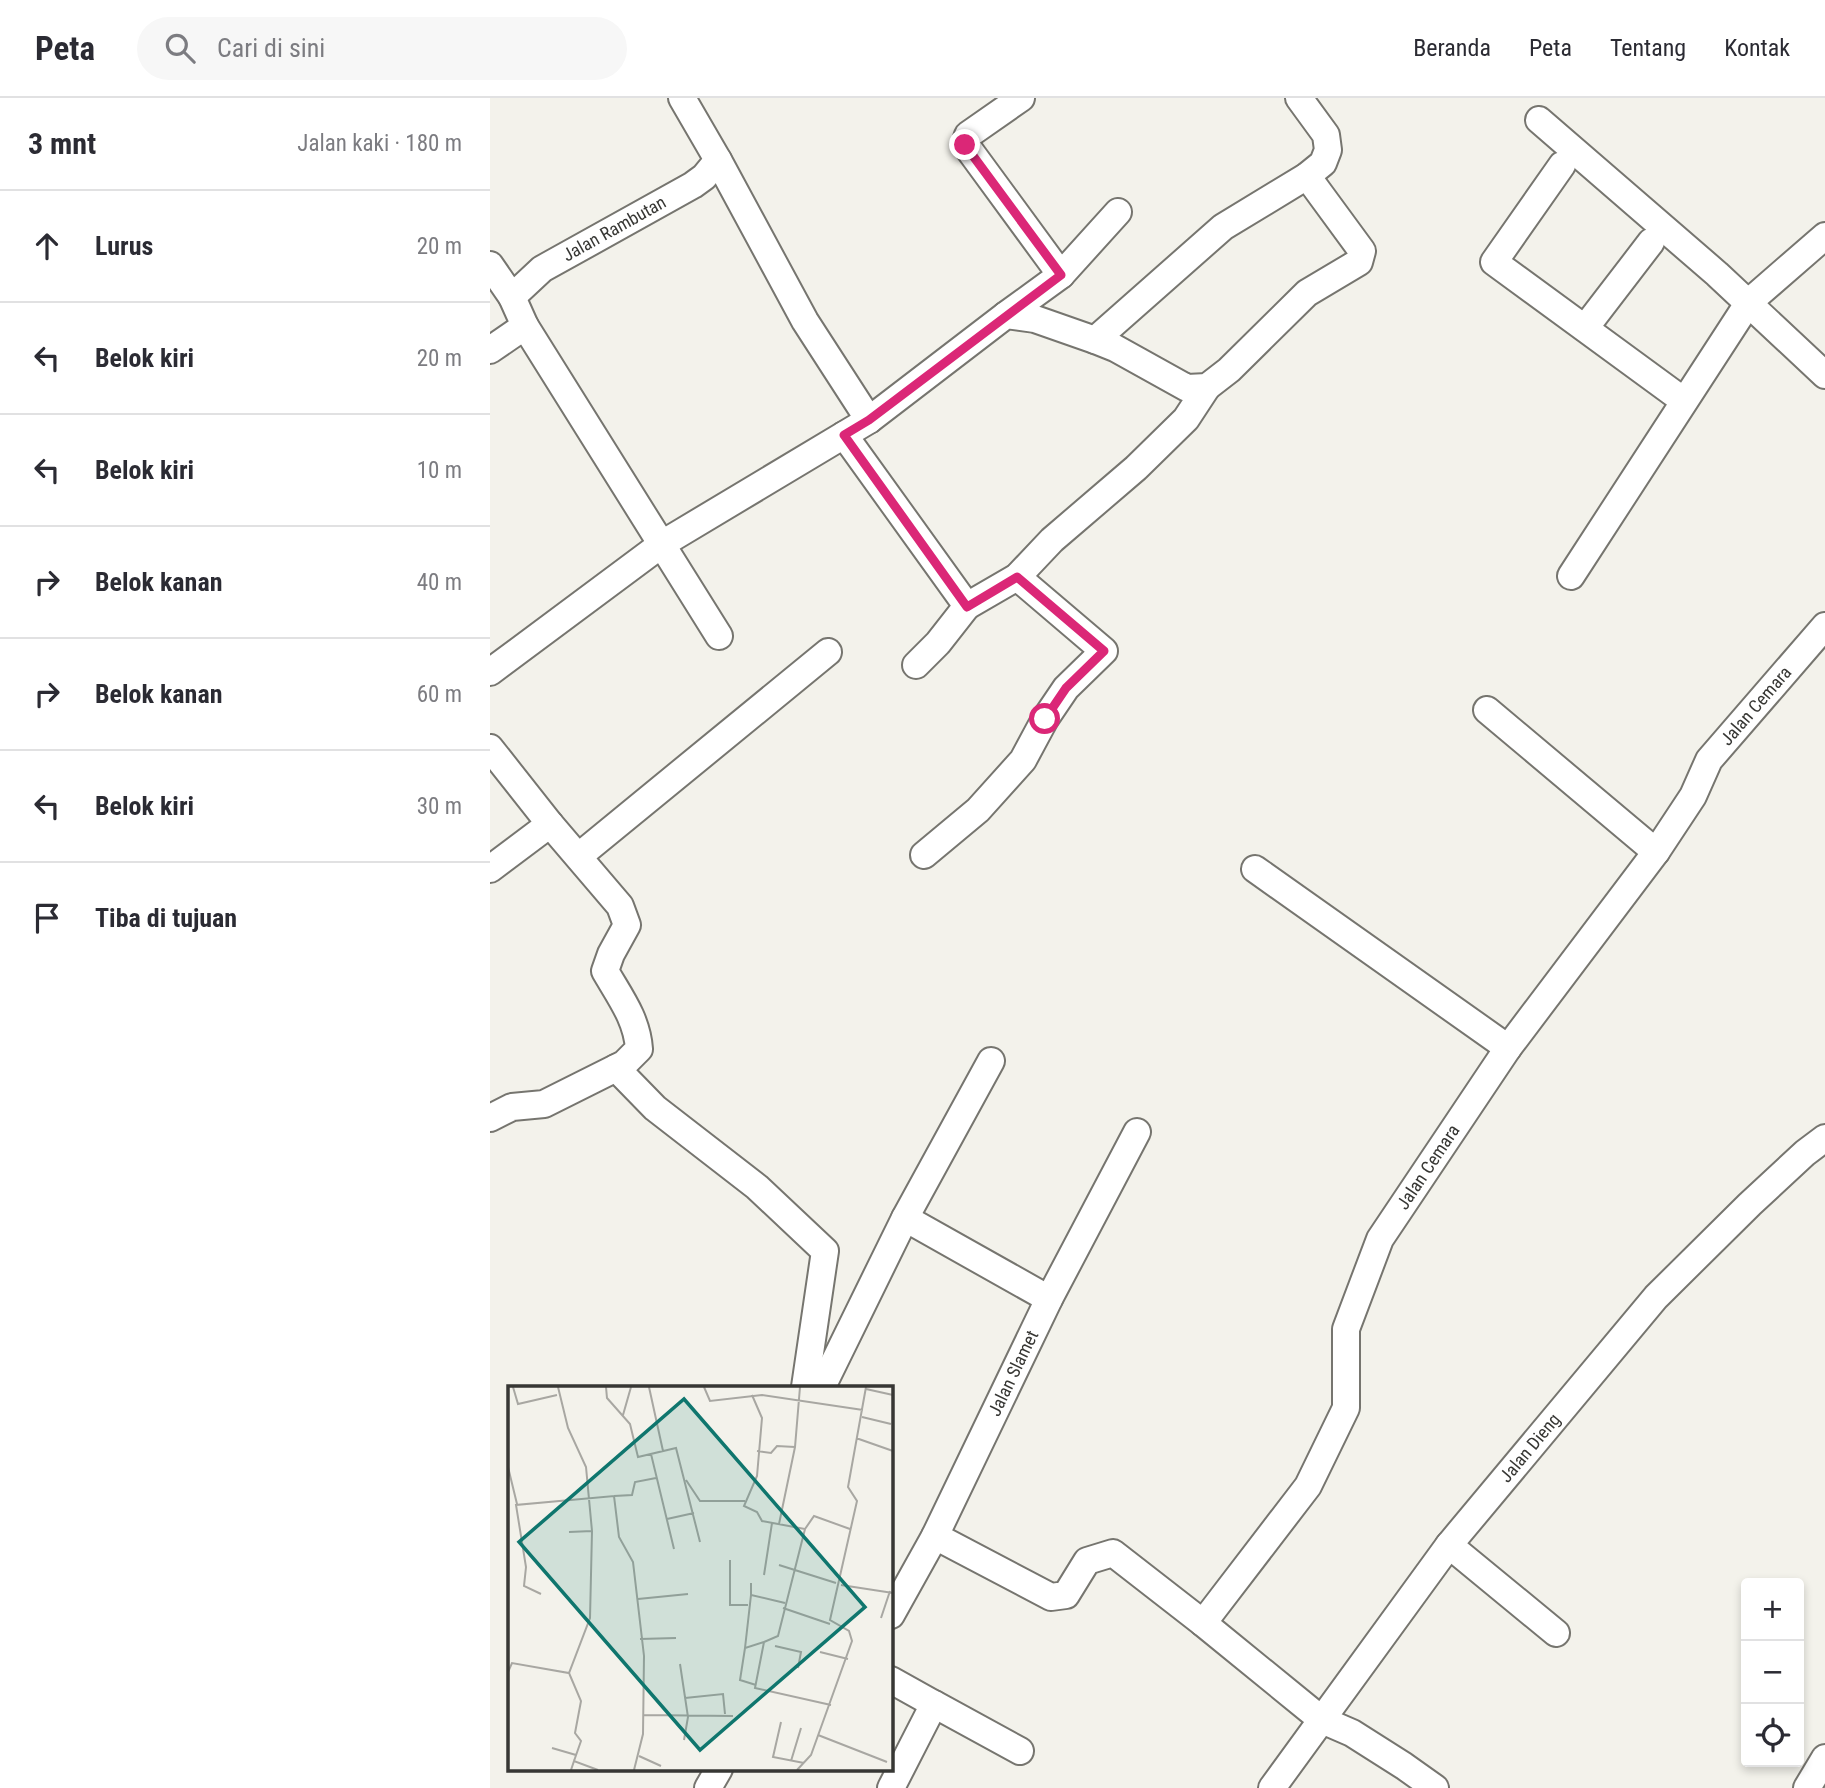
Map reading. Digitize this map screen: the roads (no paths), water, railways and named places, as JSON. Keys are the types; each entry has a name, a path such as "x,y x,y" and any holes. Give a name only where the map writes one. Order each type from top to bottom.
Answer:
{"street":[{"path":"682,98 804,321 869,420"},
{"path":"1021,98 968,135 965,145 1061,275"},
{"path":"1095,340 1223,228 1307,176 1322,163 1328,150 1326,135 1298,98"},
{"path":"1539,120 1749,302 1825,375"},
{"name":"Jalan Rambutan","path":"512,297 542,269 693,185 704,177 718,160"},
{"path":"1562,165 1494,262 1684,401"},
{"path":"916,665 967,607 1017,577 1052,540 1136,468 1186,419 1207,387 1229,370 1307,293 1359,262 1362,251 1307,176"},
{"path":"490,672 662,544 869,420 1061,275 1118,212"},
{"path":"1571,576 1749,302 1825,236"},
{"path":"1585,328 1651,242"},
{"path":"490,265 512,297 525,326 719,636"},
{"path":"1006,315 1035,319 1115,348 1187,388 1207,387"},
{"path":"490,350 525,326"},
{"path":"844,435 967,607"},
{"path":"924,855 978,810 1023,760 1045,719 1066,688 1104,651 1017,577"},
{"name":"Jalan Cemara","path":"1203,1623 1308,1486 1346,1408 1346,1329 1380,1239 1508,1048 1656,852 1693,796 1709,760 1825,626"},
{"path":"579,856 828,652"},
{"path":"1487,710 1656,852"},
{"path":"490,748 620,906 627,925 605,971 633,1018 638,1032 639,1049 624,1064 544,1104 512,1107 490,1118"},
{"path":"490,869 551,824"},
{"path":"1255,869 1508,1048"},
{"path":"822,1386 905,1218 991,1061"},
{"path":"616,1068 655,1108 757,1187 825,1251 805,1386"},
{"name":"Jalan Slamet","path":"892,1613 934,1535 1049,1298 1137,1132"},
{"name":"Jalan Dieng","path":"1272,1788 1449,1545 1656,1297 1750,1204 1825,1138"},
{"path":"905,1218 1049,1298"},
{"path":"934,1535 1051,1597 1066,1595 1087,1561 1113,1553 1322,1720 1352,1733 1435,1788"},
{"path":"1449,1545 1556,1633"},
{"path":"892,1681 1020,1751"},
{"path":"891,1788 934,1704"},
{"path":"1807,1788 1825,1758"},
{"path":"708,1788 718,1770"}]}
